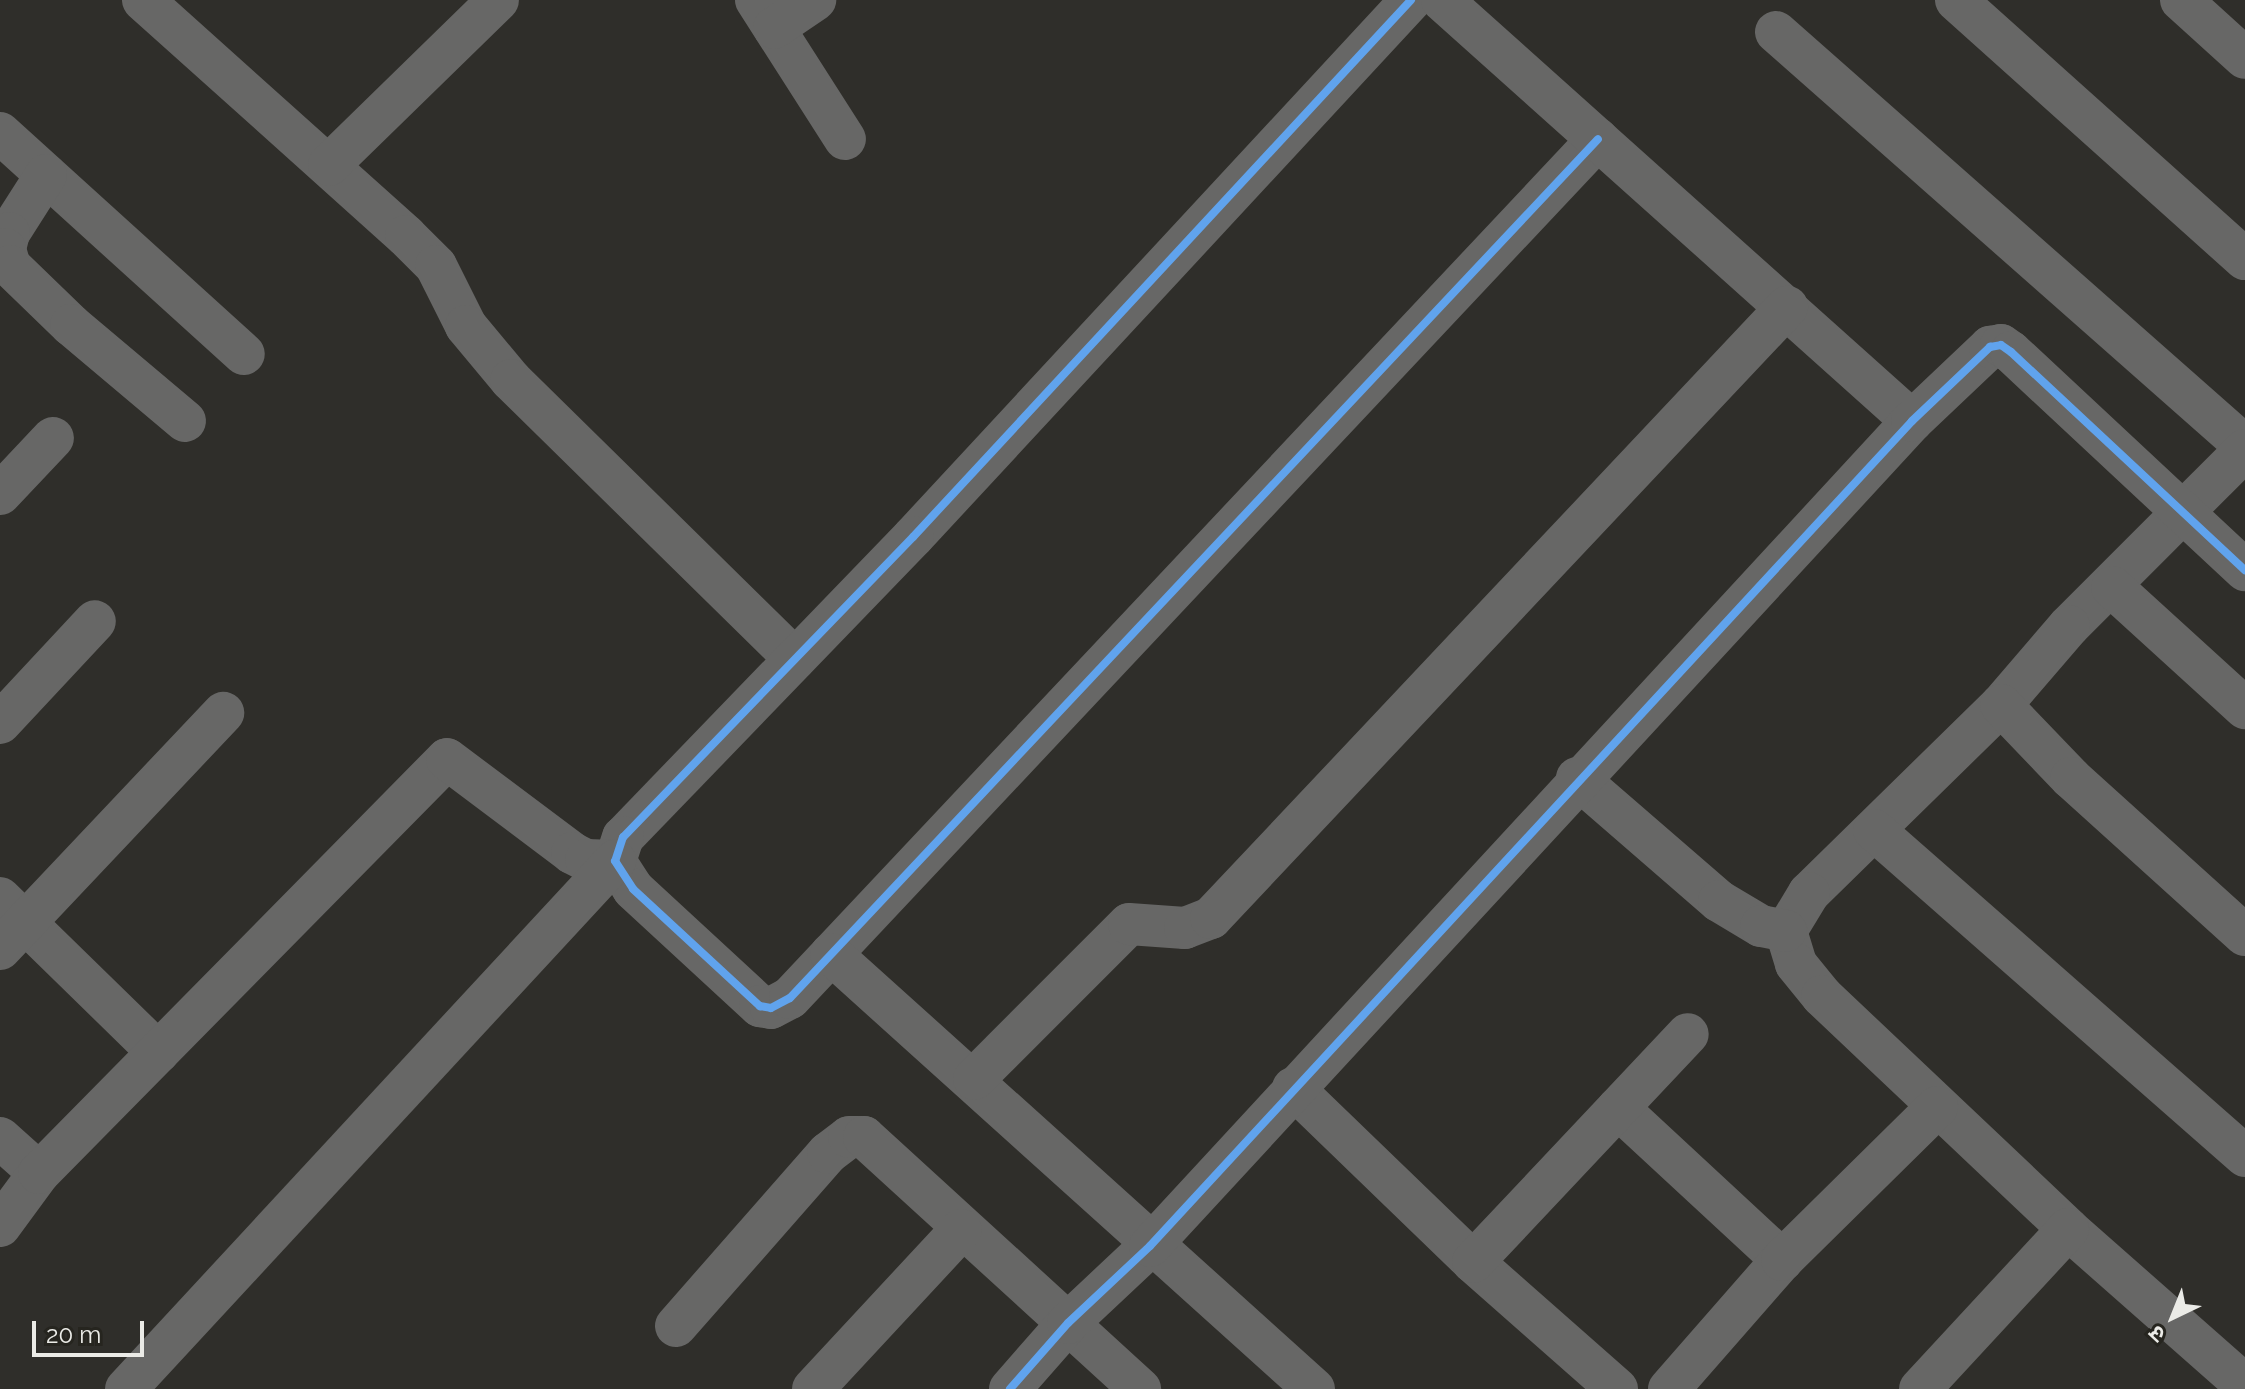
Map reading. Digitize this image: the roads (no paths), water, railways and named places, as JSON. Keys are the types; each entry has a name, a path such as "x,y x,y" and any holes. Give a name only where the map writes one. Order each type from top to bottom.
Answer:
{"street":[{"path":"143,0 329,165 436,266 466,326 511,380 795,659"},
{"path":"329,165 498,0"},
{"path":"815,0 765,14 845,139"},
{"path":"126,1389 615,861 623,837 795,659 1411,0"},
{"path":"1442,0 1912,421"},
{"path":"1956,0 2245,259"},
{"path":"2189,2 2245,58"},
{"path":"1776,32 2245,448 2112,587 2069,626 2001,705 1809,893 1786,931 1796,964 1822,996 2068,1229 2245,1385"},
{"path":"0,133 244,354"},
{"path":"615,861 633,889 766,1009 790,998 1598,139"},
{"path":"46,175 9,233 5,267 185,421"},
{"path":"974,1079 1129,924 1185,928 1211,918 1787,307"},
{"path":"1010,1389 1068,1323 1150,1246 1577,778 1912,421 1990,347 2001,345 2245,570"},
{"path":"0,494 53,438"},
{"path":"2112,587 2245,708"},
{"path":"0,723 95,621"},
{"path":"2001,705 2071,778 2245,935"},
{"path":"158,1052 8,923 223,713"},
{"path":"0,1226 39,1173 447,759 572,853 586,860 615,861"},
{"path":"1577,778 1719,901 1761,926 1786,931"},
{"path":"1874,830 2245,1156"},
{"path":"831,954 974,1079 1150,1246 1314,1389"},
{"path":"1473,1262 1688,1034"},
{"path":"1293,1088 1473,1262 1617,1389"},
{"path":"1669,1389 1782,1260 1937,1107"},
{"path":"1618,1108 1782,1260"},
{"path":"676,1326 828,1153 849,1137 864,1137 961,1230 1140,1389"},
{"path":"0,1138 39,1173"},
{"path":"1920,1389 2068,1229"},
{"path":"813,1389 961,1230"}]}
